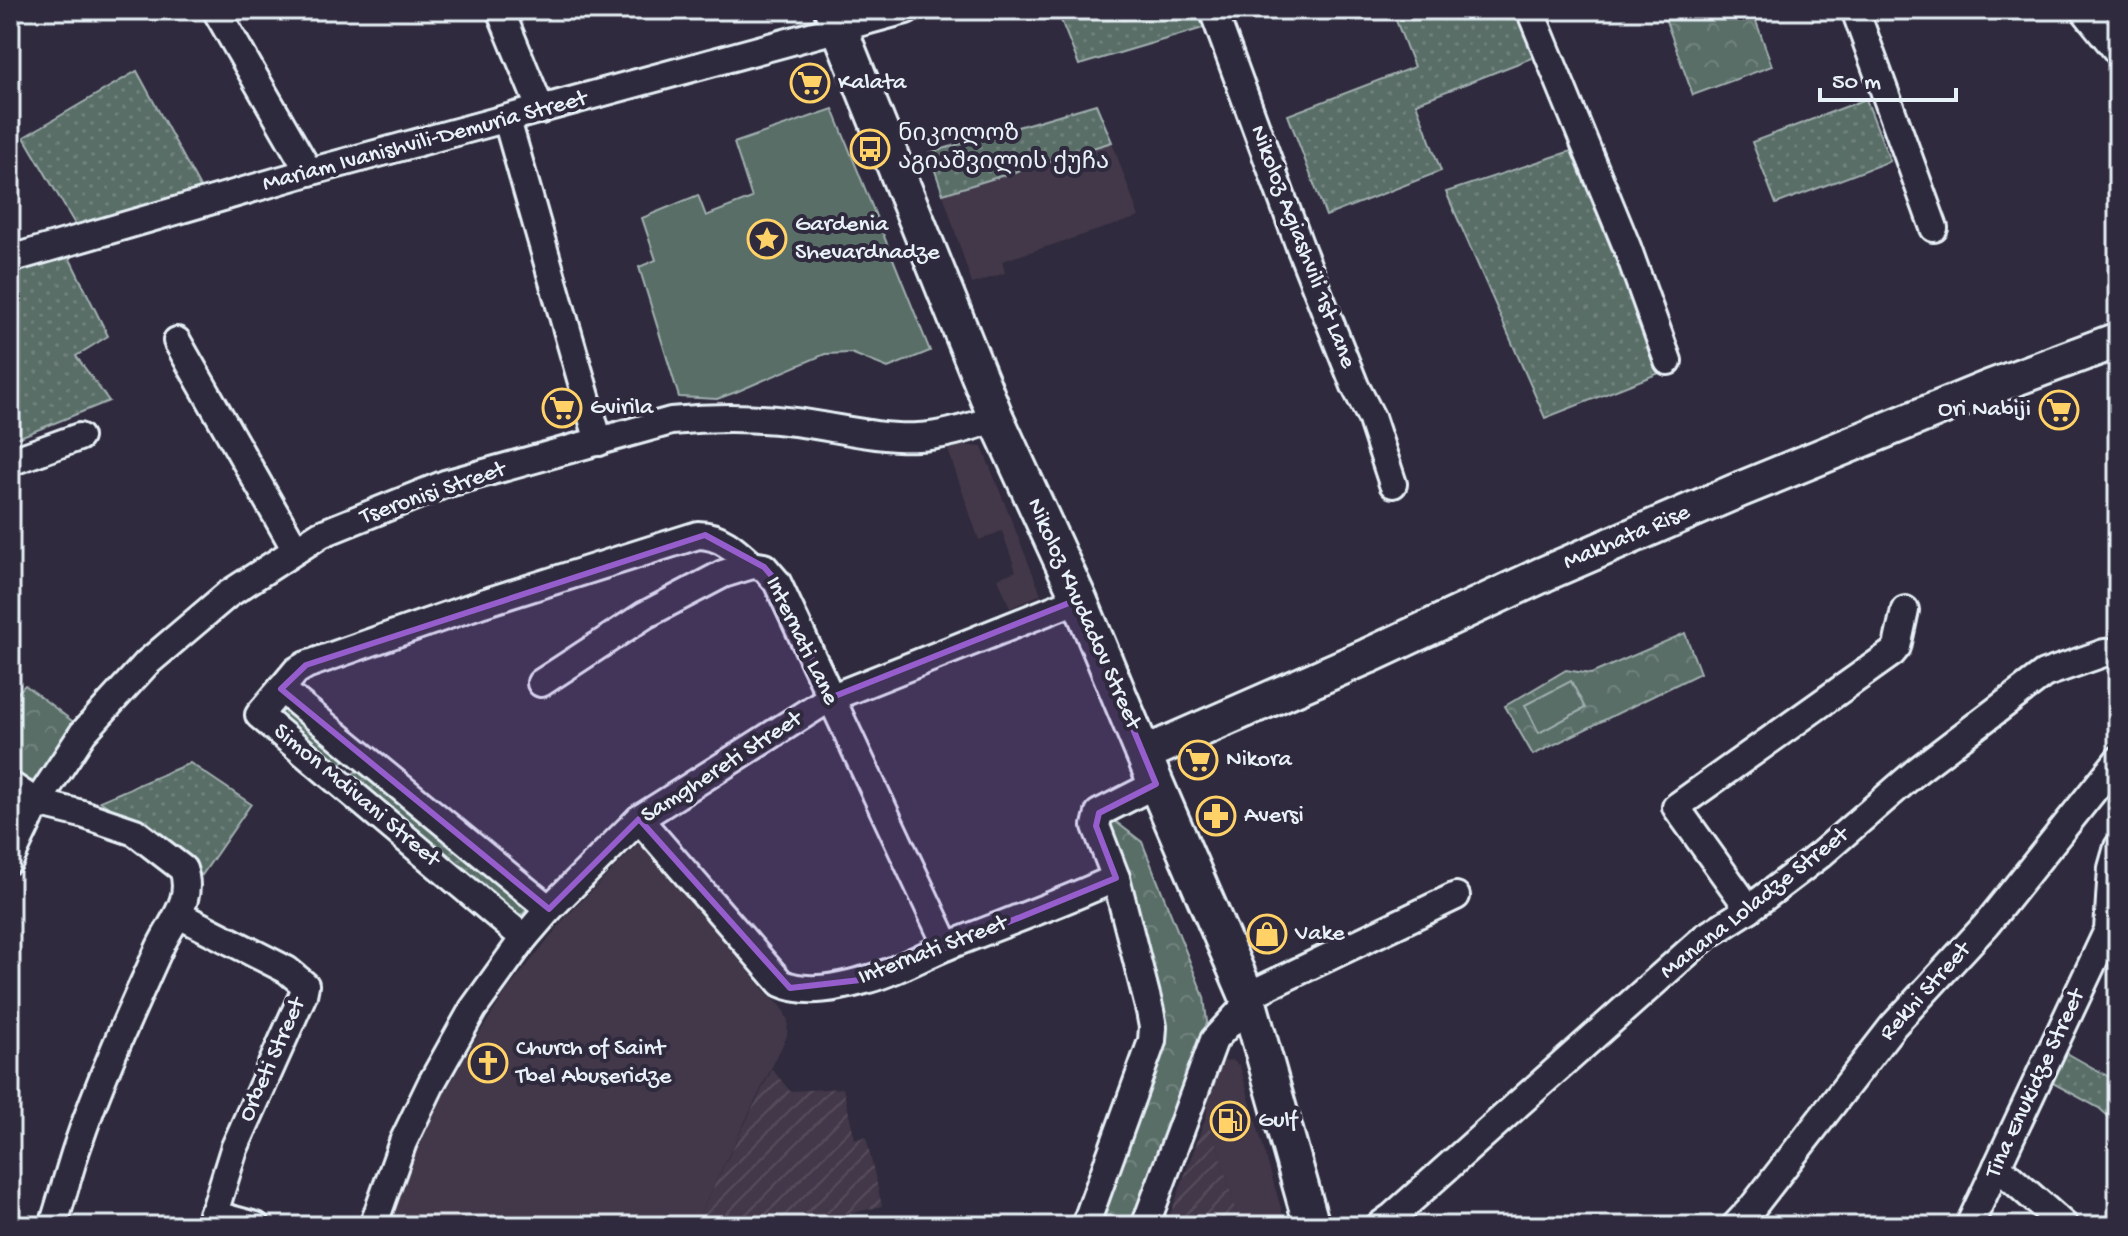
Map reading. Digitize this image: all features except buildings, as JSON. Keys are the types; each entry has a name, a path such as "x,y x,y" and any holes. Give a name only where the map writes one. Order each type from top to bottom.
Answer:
{"main road":[{"name":"Nikoloz Khudadov Street","path":"836,20 996,418 1079,599 1248,999 1312,1226"},
{"name":"Makhata Rise","path":"1150,769 1368,656 1544,574 1989,388 2118,340"}],"street":[{"path":"216,10 309,172"},
{"path":"500,10 541,110"},
{"name":"Mariam Ivanishvili-Demuria Street","path":"10,259 309,172 507,120 836,20 906,10"},
{"name":"Nikoloz Agiashvili 1st Lane","path":"1213,10 1306,261 1355,386 1371,417 1393,484"},
{"path":"1530,10 1627,247 1668,361"},
{"path":"1855,10 1934,228"},
{"path":"2084,10 2118,52"},
{"path":"507,120 599,442"},
{"path":"177,341 296,550"},
{"name":"Tseronisi Street","path":"10,860 37,803 83,733 147,663 227,595 321,534 445,484 671,421 710,417 793,422 881,435 919,437 973,427 996,418"},
{"path":"10,462 79,437"},
{"path":"281,689 296,671 306,665 483,603 698,535 713,536 732,546 752,565"},
{"name":"Internati Lane","path":"541,683 645,615 723,574 752,565 764,567 777,582 947,946"},
{"name":"Samghereti Street","path":"373,1226 403,1142 473,1009 549,909 639,819 830,698 1079,599"},
{"path":"1749,909 1676,807 1892,653 1897,647 1905,610"},
{"name":"Manana Loladze Street","path":"1379,1226 1705,937 1749,909 1820,855 1918,770 2044,674 2118,651"},
{"name":"Simon Mdivani Street","path":"524,938 259,715 281,689 549,909"},
{"name":"Rekhi Street","path":"1735,1226 1893,1026 1986,925 2118,760"},
{"path":"1085,1226 1152,1041 1153,1027 1116,878 1096,826 1099,813 1150,769"},
{"path":"10,785 37,803 135,832 183,869 186,876 187,893 179,915 164,938 129,1015 77,1148 53,1226"},
{"name":"Internati Street","path":"639,819 781,983 790,988 838,986 869,979 1116,878"},
{"name":"Tina Enukidze Street","path":"1969,1226 2113,934 2112,868 2118,847"},
{"path":"1145,1226 1214,1040 1248,999 1456,896"},
{"name":"Orbeti Street","path":"179,915 287,970 305,985 234,1149 211,1220"},
{"path":"1997,1166 2065,1226"},
{"path":"211,1220 256,1226"}],"highlighted area":[{"path":"705,535 764,567 777,582 830,698 1079,599 1156,784 1099,813 1096,826 1116,878 869,979 790,988 639,819 549,909 281,689 306,665"}],"shaded area":[{"path":"1112,142 1139,217 1002,261 1005,273 972,284 943,194"},
{"path":"946,444 982,447 1041,594 1010,608 998,578 1016,571 1002,531 979,540"},
{"path":"642,840 765,991 782,1007 788,1021 787,1036 694,1226 387,1226 414,1149 468,1051 506,992 565,918"},
{"path":"1232,1060 1240,1066 1286,1226 1240,1226 1206,1117 1215,1070 1224,1061"},
{"path":"772,1069 790,1091 843,1088 855,1139 866,1137 882,1206 841,1216 845,1226 694,1226"},
{"path":"1206,1117 1240,1226 1166,1226"}],"green space":[{"path":"1057,10 1207,10 1213,25 1079,65"},
{"path":"1392,10 1517,10 1534,57 1416,103 1441,171 1326,216 1288,115 1414,67"},
{"path":"1662,10 1752,10 1772,66 1693,95"},
{"path":"137,71 203,193 79,231 24,137"},
{"path":"1866,99 1890,161 1776,204 1752,142"},
{"path":"1096,104 1112,142 943,194 929,153"},
{"name":"Gardenia Shevardnadze","path":"833,109 930,351 888,368 851,353 825,354 717,399 679,397 639,267 656,260 642,218 698,195 706,216 752,198 734,143"},
{"path":"1571,151 1662,372 1545,418 1446,192"},
{"path":"66,251 108,336 76,356 109,401 10,441 10,268"},
{"path":"1685,633 1700,673 1533,755 1505,706 1566,670 1591,674"},
{"path":"1571,681 1585,708 1539,733 1525,705"},
{"path":"25,685 76,724 37,783 23,783 10,773 10,701"},
{"path":"277,703 347,753 343,762 337,766 273,710"},
{"path":"190,763 251,804 202,875 100,801"},
{"path":"366,769 527,905 523,914 513,916 351,775"},
{"path":"1106,822 1116,822 1142,842 1204,997 1207,1022 1174,1129 1137,1226 1091,1226 1160,1003 1156,980"},
{"path":"2065,1052 2118,1082 2118,1125 2099,1108 2051,1082"}],"place":[{"name":"Kalata","path":"810,83"},
{"name":"ნიკოლოზ აგიაშვილის ქუჩა","path":"870,149"},
{"name":"Gardenia Shevardnadze","path":"767,239"},
{"name":"Gvirila","path":"562,408"},
{"name":"Ori Nabiji","path":"2059,410"},
{"name":"Nikora","path":"1198,760"},
{"name":"Aversi","path":"1216,816"},
{"name":"Vake","path":"1267,934"},
{"name":"Church of Saint Tbel Abuseridze","path":"488,1063"},
{"name":"Gulf","path":"1230,1121"}]}
